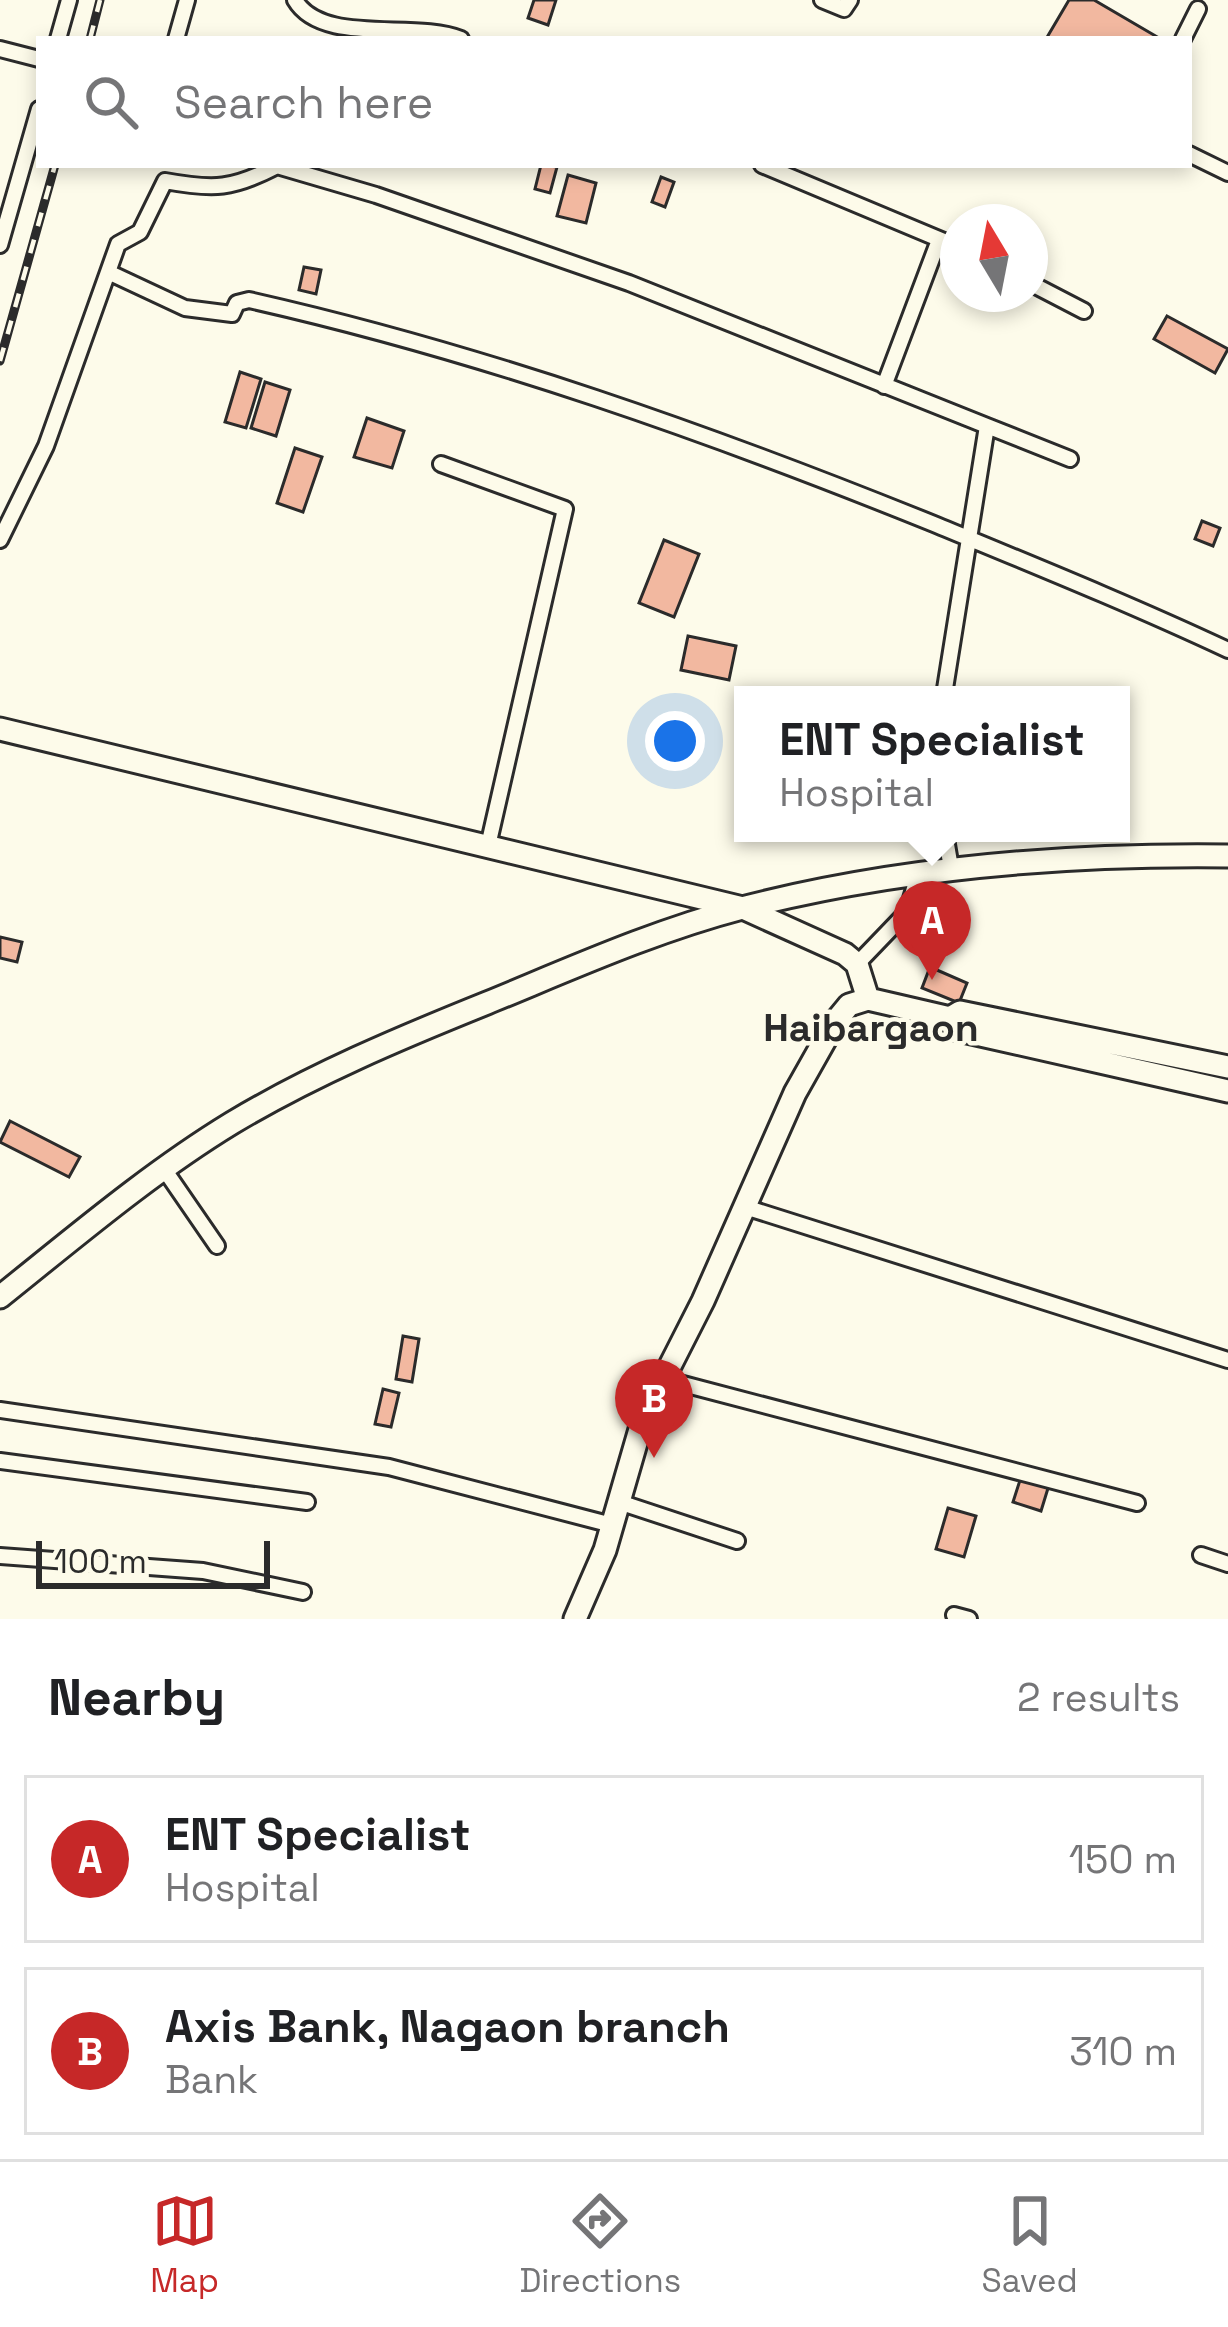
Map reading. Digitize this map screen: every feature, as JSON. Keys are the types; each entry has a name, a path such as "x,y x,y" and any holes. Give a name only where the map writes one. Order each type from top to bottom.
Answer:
{"main road":[{"path":"3,723 743,908 832,945 857,964 868,999"},
{"path":"0,1298 164,1169 234,1122 396,1040 621,950 743,908 951,868 1063,857 1228,856"},
{"path":"574,1619 615,1513 643,1420 795,1093 849,1005 868,999 950,1018 960,1012 1228,1067"},
{"path":"950,1018 954,1029 1228,1091"}],"street":[{"path":"59,36 69,0"},
{"path":"177,36 187,0"},
{"path":"295,0 303,14 324,22 387,31 418,28 453,36"},
{"path":"822,0 844,9 850,0"},
{"path":"1184,36 1198,9"},
{"path":"0,49 36,58"},
{"path":"0,245 36,119"},
{"path":"1192,155 1228,173"},
{"path":"0,540 46,446 118,244 140,232 164,173 195,187 240,185 273,168"},
{"path":"285,168 629,283 1070,459"},
{"path":"769,168 940,239 884,386"},
{"path":"108,272 185,308 232,314 237,303 249,300 464,355 740,449 968,538 1228,650"},
{"path":"1048,293 1084,311"},
{"path":"945,686 987,426"},
{"path":"441,464 565,509 488,846"},
{"path":"947,842 951,868"},
{"path":"857,964 907,912 918,875"},
{"path":"164,1169 217,1246"},
{"path":"745,1207 1228,1360"},
{"path":"664,1379 1137,1503"},
{"path":"0,1410 389,1467 736,1541"},
{"path":"0,1461 307,1502"},
{"path":"0,1556 203,1571 303,1592"},
{"path":"1201,1556 1228,1564"}],"building":[{"path":"534,0 556,0 548,25 528,18"},
{"path":"1069,0 1094,0 1156,36 1048,36"},
{"path":"540,168 557,168 550,193 535,189"},
{"path":"568,175 596,183 586,223 557,216"},
{"path":"661,177 674,182 665,207 652,202"},
{"path":"304,267 321,270 316,294 299,290"},
{"path":"1167,316 1228,349 1215,373 1154,339"},
{"path":"240,372 261,379 246,428 225,422"},
{"path":"265,382 290,390 276,436 251,428"},
{"path":"367,418 404,431 392,468 354,457"},
{"path":"295,448 322,457 303,512 277,503"},
{"path":"1202,521 1220,528 1213,546 1195,539"},
{"path":"664,540 699,554 674,617 639,603"},
{"path":"688,636 736,646 729,680 681,670"},
{"path":"0,937 22,942 17,962 0,958"},
{"path":"930,967 967,983 959,1003 922,988"},
{"path":"10,1121 80,1157 69,1177 0,1142"},
{"path":"403,1336 419,1339 412,1382 396,1379"},
{"path":"383,1389 399,1393 391,1427 375,1424"},
{"path":"1021,1477 1049,1485 1041,1511 1013,1502"},
{"path":"948,1508 976,1516 964,1557 936,1549"}],"railway":[{"path":"91,36 100,0"},
{"path":"0,361 54,168"}],"place":[{"name":"ENT Specialist","path":"932,980"},
{"name":"Axis Bank, Nagaon branch","path":"654,1458"}],"district":[{"name":"Haibargaon","path":"871,1027"}]}
